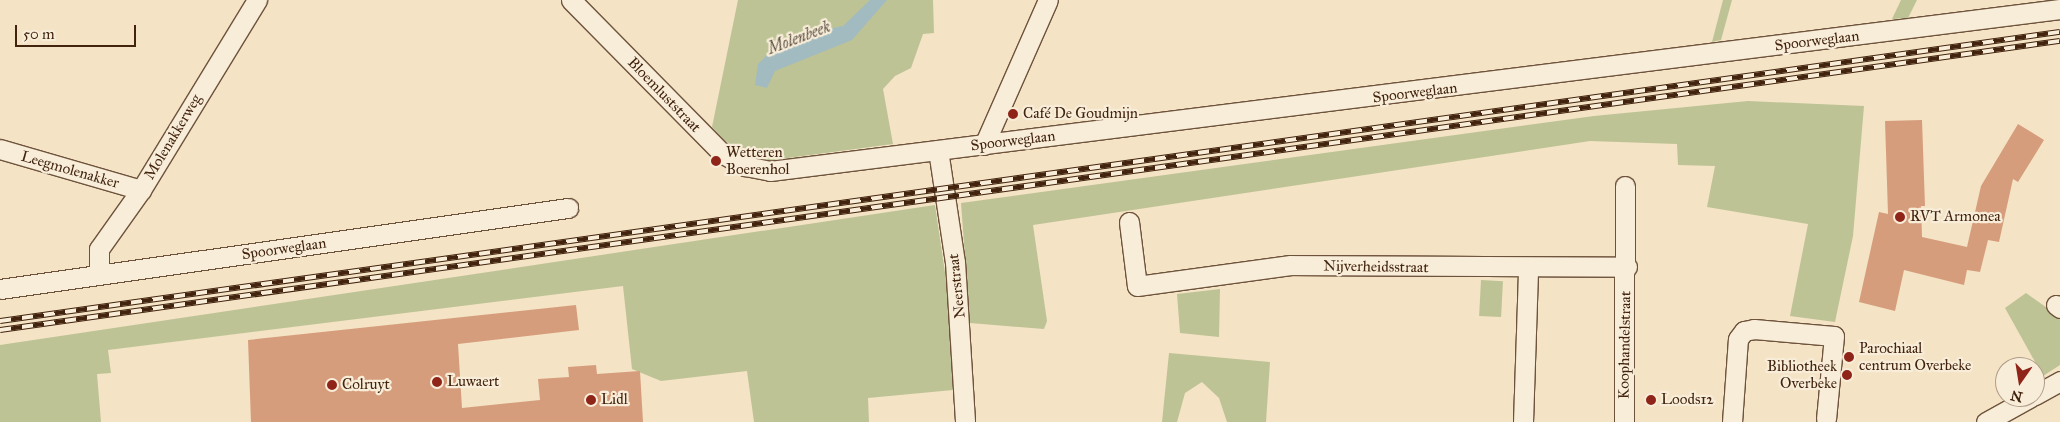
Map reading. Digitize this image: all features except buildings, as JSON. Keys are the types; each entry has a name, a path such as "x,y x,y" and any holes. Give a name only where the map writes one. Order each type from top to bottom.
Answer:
{"street":[{"name":"Molenakkerweg","path":"99,276 99,249 141,190 257,0"},
{"name":"Bloemluststraat","path":"571,0 723,154 745,166 770,171"},
{"path":"984,145 1048,0"},
{"name":"Spoorweglaan","path":"770,171 2060,9"},
{"name":"Leegmolenakker","path":"0,149 141,190"},
{"name":"Neerstraat","path":"938,150 956,262 965,422"},
{"name":"Koophandelstraat","path":"1624,186 1627,267 1624,422"},
{"name":"Spoorweglaan","path":"0,289 568,208"},
{"name":"Nijverheidsstraat","path":"1129,222 1137,286 1291,265 1528,269"},
{"path":"1523,422 1528,269 1627,267"},
{"path":"1732,422 1738,339 1744,331 1825,333 1834,336 1826,419"},
{"path":"2045,389 2060,381"},
{"path":"1986,422 2013,407"}],"green space":[{"path":"738,0 933,0 934,33 923,34 911,68 895,76 883,89 893,144 765,161 742,154 724,140 712,127"},
{"path":"1723,0 1732,0 1721,40 1712,42"},
{"path":"1901,0 1917,0 1908,18 1892,19"},
{"path":"1748,101 1864,106 1853,236 1835,322 1790,316 1808,224 1707,207 1715,166 1678,165 1677,144 1590,141 1033,225 1047,321 1044,329 970,323 961,203 1594,116"},
{"path":"935,205 948,293 953,390 868,398 869,422 754,422 747,371 661,381 632,369 623,286 108,350 111,373 97,374 101,422 0,422 0,345"},
{"path":"1481,280 1503,281 1501,317 1479,316"},
{"path":"1220,289 1219,337 1180,333 1177,294"},
{"path":"2026,293 2060,317 2060,365 2045,375 2045,357 2032,357 2005,308"},
{"path":"1169,353 1270,362 1266,422 1227,422 1219,398 1202,382 1185,393 1177,422 1162,422"}],"water":[{"name":"Molenbeek","path":"870,0 887,0 852,40 775,71 767,88 755,85 758,64 770,52 797,35 843,26"}],"railway":[{"path":"0,321 2060,32"},
{"path":"0,330 2060,41"}],"place":[{"name":"Café De Goudmijn","path":"1013,114"},
{"name":"Wetteren Boerenhol","path":"716,161"},
{"name":"RVT Armonea","path":"1900,217"},
{"name":"Parochiaal centrum Overbeke","path":"1849,357"},
{"name":"Bibliotheek Overbeke","path":"1847,375"},
{"name":"Luwaert","path":"437,382"},
{"name":"Colruyt","path":"332,385"},
{"name":"Lidl","path":"591,400"},
{"name":"Loods12","path":"1651,400"}]}
